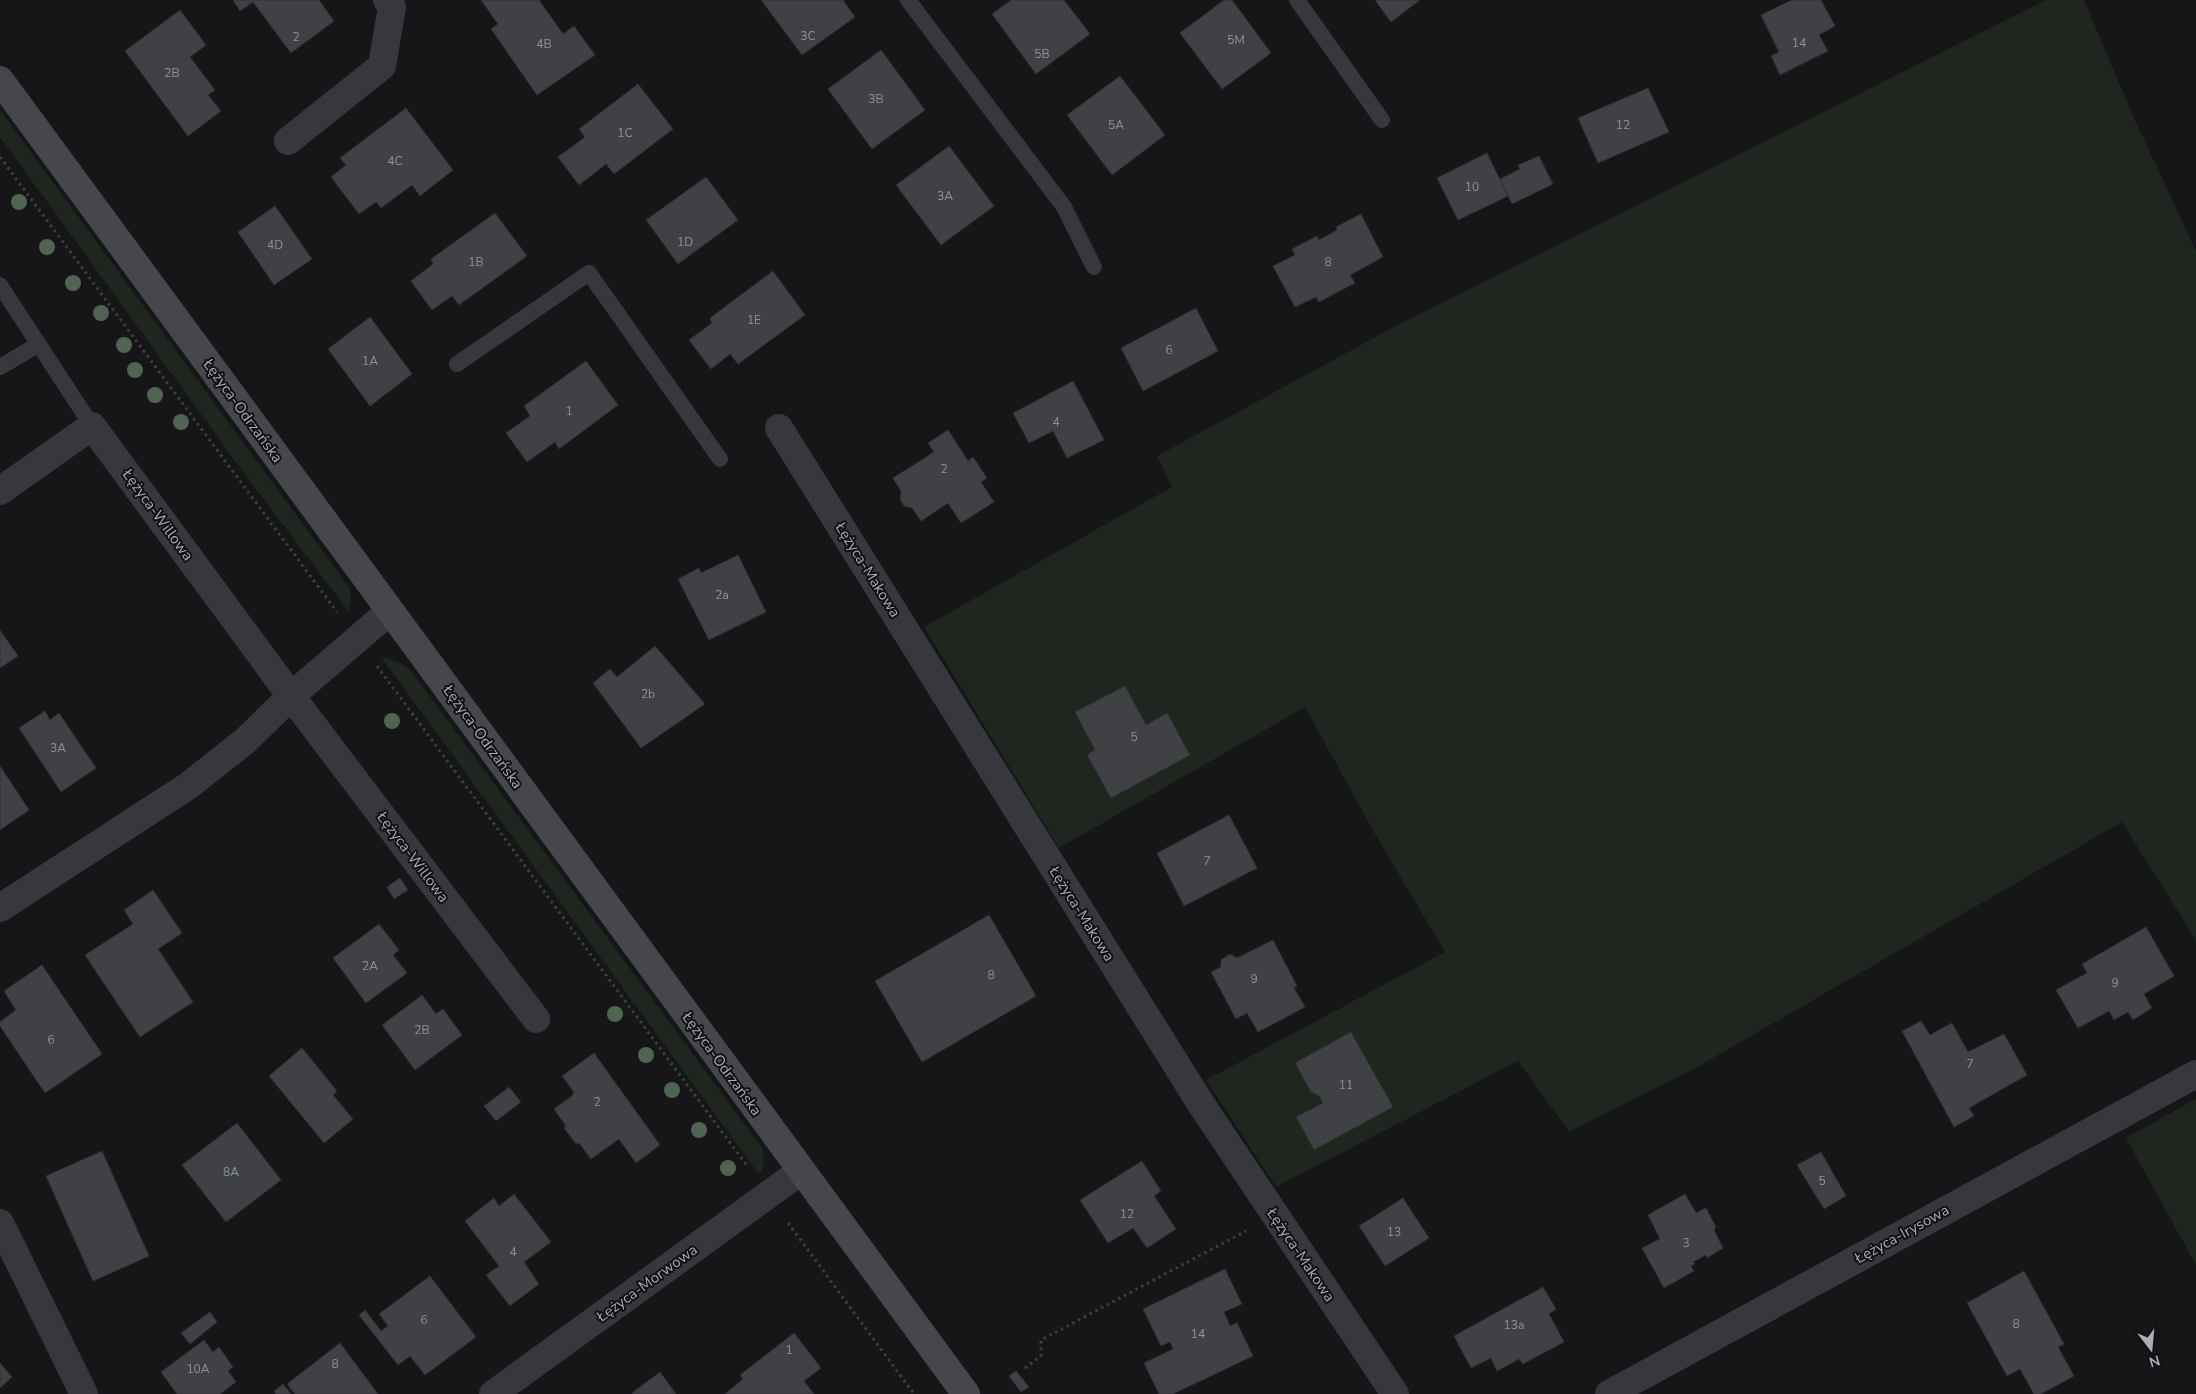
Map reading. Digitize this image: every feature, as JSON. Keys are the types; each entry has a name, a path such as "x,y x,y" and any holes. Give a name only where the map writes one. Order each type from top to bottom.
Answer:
{"main road":[{"name":"Łężyca-Odrzańska","path":"0,80 966,1394"}],"street":[{"path":"288,141 382,66 392,7 387,0"},
{"path":"0,491 92,426"},
{"name":"Łężyca-Willowa","path":"92,426 291,696 536,1019"},
{"name":"Łężyca-Makowa","path":"779,428 1201,1104 1395,1394"},
{"path":"0,908 188,786 245,741 291,696 390,611"},
{"name":"Łężyca-Irysowa","path":"1609,1394 2196,1074"},
{"name":"Łężyca-Morwowa","path":"493,1394 801,1171"},
{"path":"0,1224 84,1394"}],"lane":[{"path":"908,0 1064,207 1094,267"},
{"path":"1296,0 1382,120"},
{"path":"457,364 589,273 720,459"},
{"path":"0,285 92,426"},
{"path":"0,367 39,344"}],"path":[{"path":"0,157 914,1394"},
{"path":"1025,1368 1041,1356 1042,1340 1276,1216"}],"shaded area":[{"path":"2046,0 2084,0 2134,118 2196,251 2196,940 2122,822 1699,1066 1569,1132 1518,1061 1276,1187 1206,1080 1445,952 1375,834 1305,707 1059,848 924,627 1172,487 1157,456 1405,321"},
{"path":"0,110 349,587 351,596 349,612 235,461 0,137"},
{"path":"381,657 398,662 412,672 762,1148 764,1161 761,1172 758,1173"},
{"path":"2196,1099 2196,1265 2126,1138"}],"building":[{"path":"233,0 319,0 334,21 291,53 253,2 240,11"},
{"path":"481,0 539,0 563,34 574,26 595,55 537,95 491,29 498,24"},
{"path":"761,0 843,0 855,17 802,55"},
{"path":"1011,0 1064,0 1090,34 1036,74 992,14"},
{"path":"1224,0 1232,0 1271,53 1222,89 1180,33"},
{"path":"1375,0 1420,0 1391,22"},
{"path":"1792,0 1821,0 1835,26 1819,35 1828,51 1780,75 1771,56 1779,52 1761,15"},
{"path":"180,10 206,45 190,57 215,90 208,95 221,111 188,136 125,51"},
{"path":"881,50 925,110 872,149 828,89"},
{"path":"1120,76 1165,135 1112,175 1067,115"},
{"path":"638,84 673,129 614,174 606,164 579,185 558,157 585,137 579,129"},
{"path":"1648,88 1669,132 1598,163 1578,118"},
{"path":"406,108 453,170 420,196 412,185 381,208 376,202 359,214 331,177 346,165 340,158"},
{"path":"949,146 994,206 941,245 896,185"},
{"path":"1487,153 1508,196 1458,220 1437,178"},
{"path":"1539,156 1553,184 1512,204 1500,179 1520,169 1518,165"},
{"path":"706,177 738,220 678,264 646,220"},
{"path":"275,206 312,259 274,285 238,232"},
{"path":"495,213 527,256 459,305 452,296 432,310 411,281 433,264 431,259"},
{"path":"1361,214 1383,257 1350,275 1355,283 1319,302 1316,297 1295,307 1273,266 1295,255 1292,249 1317,236 1319,240 1337,230 1336,227"},
{"path":"773,271 805,315 738,364 730,354 711,369 689,340 712,323 710,318"},
{"path":"1196,308 1218,351 1143,391 1121,348"},
{"path":"370,317 412,374 370,406 328,349"},
{"path":"586,361 618,405 559,449 555,442 527,462 506,433 530,416 524,406"},
{"path":"1073,381 1104,440 1067,458 1053,431 1029,443 1013,413"},
{"path":"948,430 968,461 973,457 987,478 981,482 994,502 961,523 948,503 921,521 912,508 904,506 900,499 901,491 893,478 934,452 928,443"},
{"path":"738,555 766,612 709,640 678,579 699,568 701,573"},
{"path":"0,630 18,656 0,668"},
{"path":"655,646 705,704 641,748 593,683 610,669 617,677"},
{"path":"1125,686 1146,725 1167,713 1190,755 1111,798 1087,755 1095,750 1075,712"},
{"path":"45,711 50,720 59,713 96,768 61,792 19,728"},
{"path":"0,766 29,810 0,830"},
{"path":"1229,815 1257,868 1184,906 1157,853"},
{"path":"400,878 408,890 394,899 387,887"},
{"path":"153,890 182,933 158,949 193,1002 140,1037 85,955 133,924 124,910"},
{"path":"989,915 1036,996 922,1062 875,981"},
{"path":"379,924 399,950 393,955 407,973 366,1003 333,958"},
{"path":"2146,927 2174,976 2144,994 2152,1008 2133,1020 2128,1012 2114,1020 2109,1011 2078,1028 2056,990 2087,973 2082,964"},
{"path":"1273,940 1297,986 1294,988 1305,1007 1258,1032 1247,1013 1236,1019 1211,972 1221,967 1221,960 1230,954 1237,958"},
{"path":"42,965 102,1054 45,1093 0,1026 0,1022 16,1010 4,991"},
{"path":"422,995 436,1014 443,1009 462,1035 415,1070 382,1025"},
{"path":"1921,1021 1930,1035 1952,1023 1968,1052 2004,1034 2027,1075 1969,1108 1974,1116 1954,1127 1902,1031"},
{"path":"1351,1032 1393,1107 1314,1150 1296,1117 1323,1103 1319,1096 1311,1092 1295,1063"},
{"path":"302,1048 337,1091 333,1095 353,1119 324,1143 269,1076"},
{"path":"594,1053 660,1145 636,1163 619,1139 591,1159 564,1128 566,1126 554,1109 572,1096 574,1092 562,1076"},
{"path":"509,1087 521,1102 496,1121 484,1106"},
{"path":"237,1123 281,1180 226,1222 182,1165"},
{"path":"102,1151 149,1256 93,1281 46,1176"},
{"path":"1821,1152 1846,1196 1824,1209 1797,1165"},
{"path":"1142,1161 1161,1191 1154,1196 1176,1229 1147,1248 1133,1228 1108,1243 1080,1200"},
{"path":"514,1194 551,1242 524,1262 539,1284 510,1306 486,1275 499,1266 465,1221 494,1198 499,1206"},
{"path":"1685,1194 1696,1213 1706,1208 1716,1227 1714,1230 1723,1248 1707,1258 1706,1255 1693,1262 1695,1264 1691,1266 1694,1271 1664,1288 1642,1248 1660,1239 1648,1215"},
{"path":"1403,1198 1429,1238 1385,1266 1359,1226"},
{"path":"1225,1269 1242,1304 1224,1312 1230,1326 1237,1323 1253,1356 1173,1394 1159,1394 1144,1363 1173,1349 1170,1342 1161,1346 1143,1309"},
{"path":"2024,1271 2064,1344 2058,1347 2074,1376 2041,1394 2034,1394 2020,1369 2007,1376 1967,1303"},
{"path":"430,1276 476,1337 425,1375 410,1356 398,1365 359,1315 365,1310 381,1331 388,1326 379,1314"},
{"path":"1543,1287 1556,1309 1549,1314 1564,1342 1523,1364 1519,1359 1497,1371 1491,1358 1471,1368 1454,1336"},
{"path":"210,1312 217,1322 190,1344 181,1333"},
{"path":"794,1333 821,1368 804,1381 814,1394 725,1394 743,1379 740,1375"},
{"path":"204,1340 213,1352 219,1347 233,1367 228,1371 236,1382 220,1394 177,1394 161,1372"},
{"path":"340,1343 378,1394 295,1394 287,1384"},
{"path":"0,1363 12,1377 0,1388"},
{"path":"1016,1371 1029,1387 1021,1392 1009,1376"},
{"path":"660,1372 676,1394 632,1393"},
{"path":"283,1384 291,1394 276,1394 274,1391"}]}
